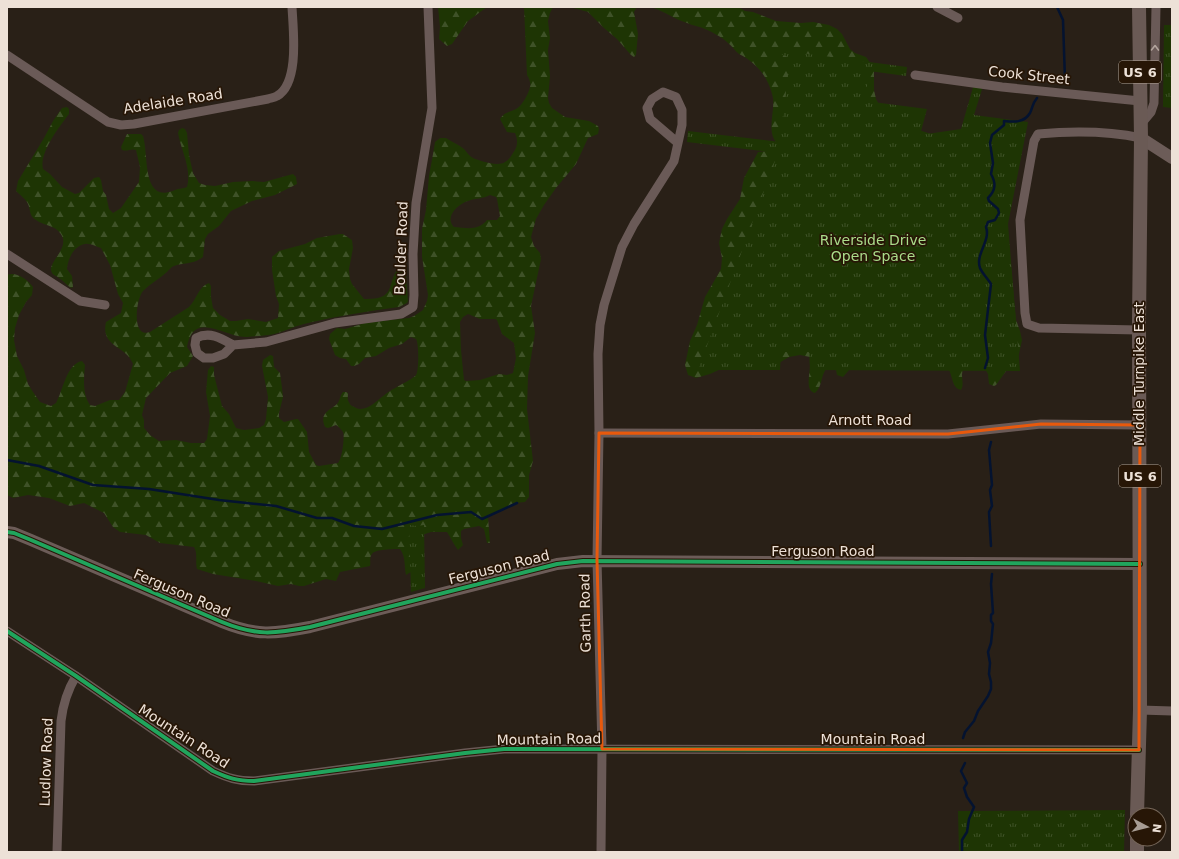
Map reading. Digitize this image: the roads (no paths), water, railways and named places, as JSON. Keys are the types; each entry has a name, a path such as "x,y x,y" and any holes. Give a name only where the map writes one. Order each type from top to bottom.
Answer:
{"main road":[{"name":"Middle Turnpike East","path":"1138,807 1140,710 1139,330 1141,131 1139,7"}],"street":[{"name":"Adelaide Road","path":"7,55 108,122 121,125 134,124 268,100 278,96 287,86 294,62 292,7"},
{"name":"Boulder Road","path":"233,346 266,342 335,323 401,314 413,307 413,254 416,203 432,108 428,7"},
{"path":"937,7 958,18"},
{"path":"1139,330 1039,328 1027,324 1025,313 1020,220 1034,141 1038,134 1060,132 1126,135 1141,131 1154,103 1156,7"},
{"name":"Cook Street","path":"915,75 1140,101"},
{"name":"Garth Road","path":"601,852 602,749 597,560 599,433 598,354 600,325 609,286 622,247 634,224 674,161 678,143 682,125 682,110 676,97 663,92 652,99 647,108 650,119 678,143"},
{"path":"1141,131 1172,158"},
{"path":"7,254 80,301 105,305"},
{"name":"Arnott Road","path":"599,433 948,434 1042,424 1140,425"},
{"name":"Ferguson Road","path":"7,532 14,533 31,540 228,625 240,629 265,633 286,632 310,627 557,564 597,560 1140,564"},
{"name":"Mountain Road","path":"7,631 76,676 213,771 238,781 365,767 465,752 504,749 1139,750"},
{"name":"Ludlow Road","path":"57,852 61,721 63,704 68,689 76,676"},
{"path":"1140,710 1172,711"}],"waterway":[{"path":"1057,7 1063,20 1065,80"},
{"path":"985,368 988,358 985,335 991,284 981,270 979,263 987,232 986,227 988,222 995,220 999,213 998,209 989,201 988,198 994,189 994,180 991,174 993,163 990,143 992,135 1004,125 1004,121 1011,122 1025,119 1030,113 1037,98"},
{"path":"991,442 989,450 992,485 990,490 992,506 989,512 991,546"},
{"path":"7,460 39,466 93,485 149,489 219,500 276,506 317,518 332,518 354,526 382,529 437,515 471,512 482,519 517,503"},
{"path":"963,738 965,732 974,721 991,689 988,652 991,643 993,624 991,621 991,615 993,613 991,584 992,574"},
{"path":"962,852 962,840 967,832 969,819 974,807 967,797 964,788 967,783 961,771 965,763"}],"park label":[{"name":"Riverside Drive Open Space","path":"873,248"}]}
